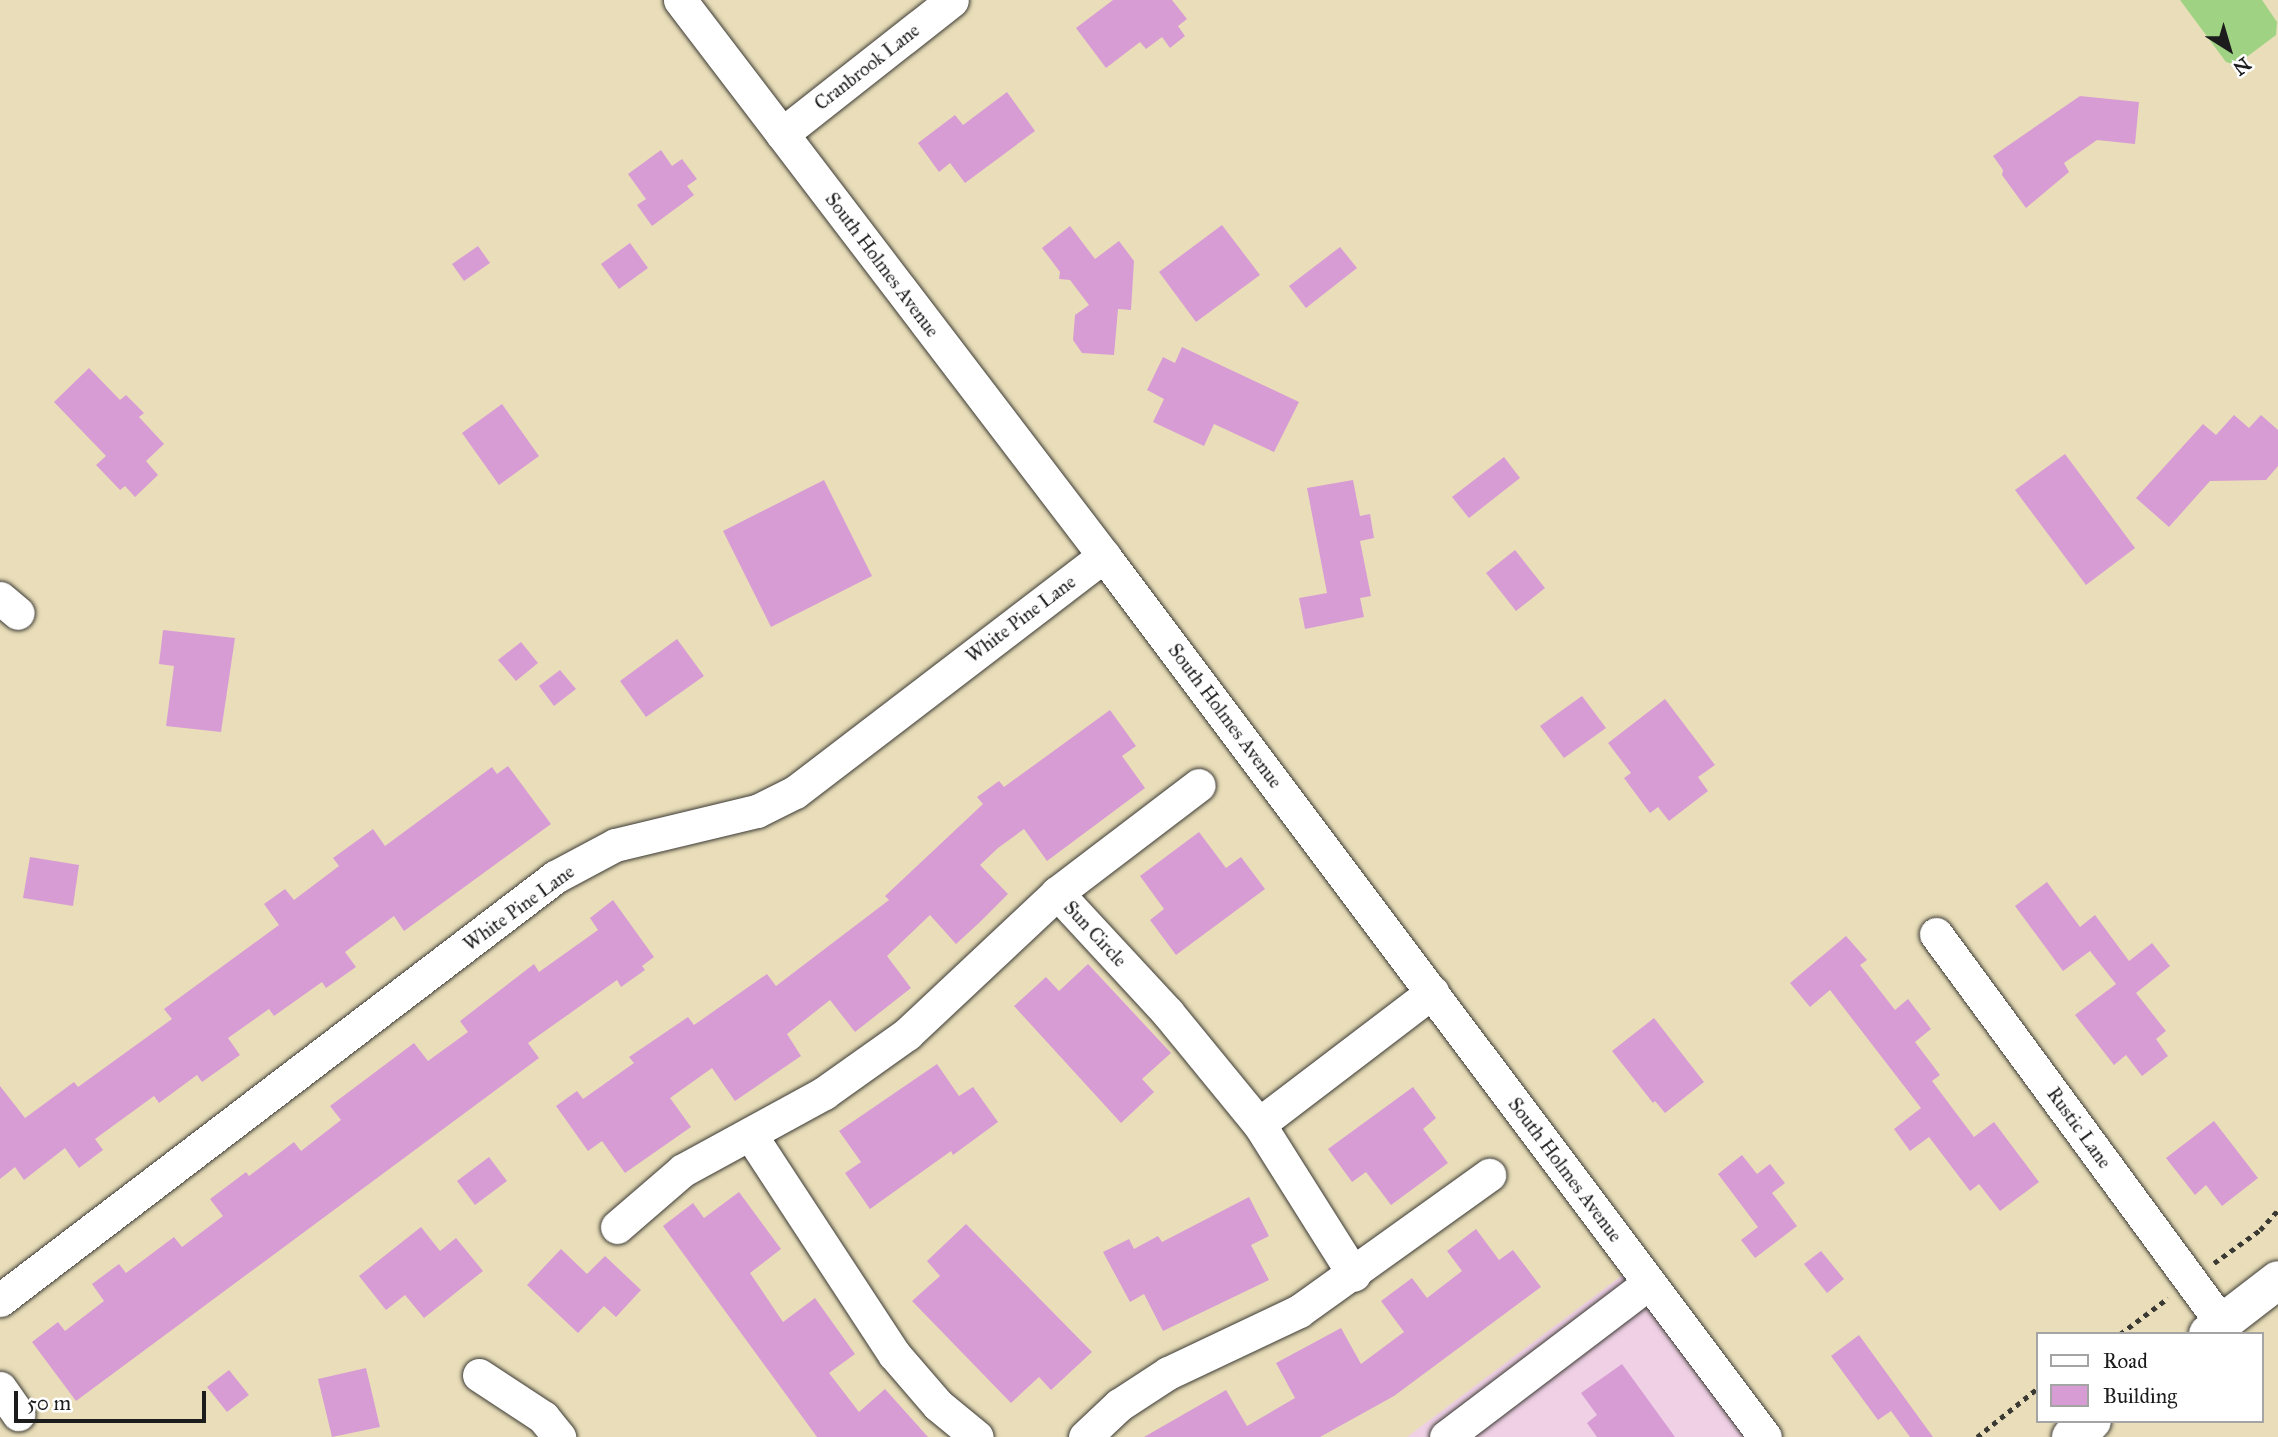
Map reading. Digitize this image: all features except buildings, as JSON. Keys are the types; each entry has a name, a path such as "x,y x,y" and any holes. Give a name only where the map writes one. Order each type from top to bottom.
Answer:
{"main road":[{"path":"2215,1328 2278,1280"},
{"path":"2071,1437 2089,1423"}],"street":[{"name":"South Holmes Avenue","path":"680,0 1104,556 1765,1437"},
{"name":"Cranbrook Lane","path":"782,134 952,0"},
{"name":"White Pine Lane","path":"0,1300 555,877 615,845 757,811 795,792 1104,556"},
{"path":"1057,893 1199,785"},
{"name":"Sun Circle","path":"617,1227 683,1170 824,1093 906,1034 1057,893 1168,1013 1259,1124 1354,1275"},
{"name":"Rustic Lane","path":"1936,934 2215,1328"},
{"path":"1259,1124 1432,992"},
{"path":"750,1134 894,1354 938,1405 977,1437"},
{"path":"1085,1437 1119,1405 1168,1373 1299,1311 1354,1275 1489,1175"},
{"path":"1446,1437 1649,1283"},
{"path":"479,1375 543,1417 559,1437"}],"path":[{"path":"2217,1260 2260,1230 2278,1210"},
{"path":"2123,1332 2165,1301"},
{"path":"1977,1437 2036,1390"}],"shaded area":[{"path":"1636,1265 1765,1437 1407,1437"}],"green space":[{"path":"2180,0 2262,0 2277,22 2276,35 2236,65 2226,62"}]}
